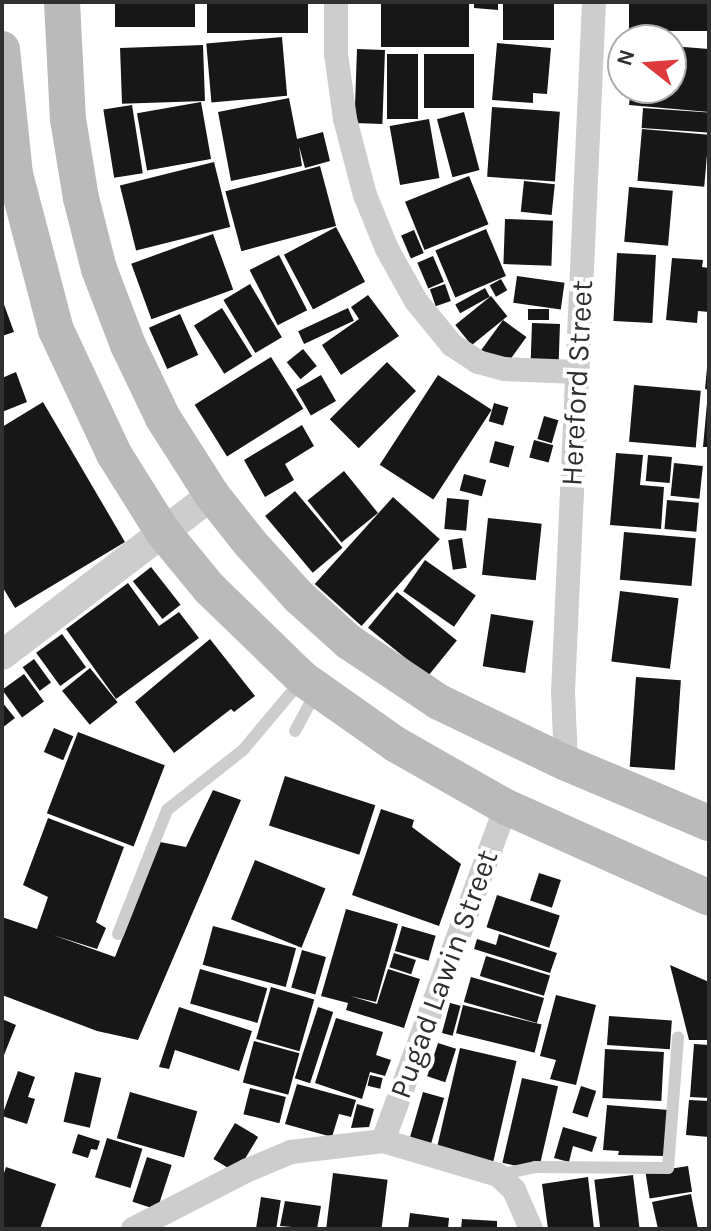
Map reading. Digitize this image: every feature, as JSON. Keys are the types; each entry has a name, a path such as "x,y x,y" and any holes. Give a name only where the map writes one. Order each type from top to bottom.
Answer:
{"main road":[{"path":"62,2 68,119 81,198 99,269 128,345 163,418 212,495 299,597 349,642 439,702 566,763 695,817"},
{"path":"2,49 15,174 56,330 108,442 163,532 209,588 310,684 395,744 506,807 709,898"}],"street":[{"path":"336,2 336,54 349,134 365,195 381,236 416,301 452,345 478,362 504,369 577,372"},
{"name":"Hereford Street","path":"566,763 563,692 594,2"},
{"path":"2,655 212,495"},
{"name":"Pugad Lawin Street","path":"383,1141 506,807"},
{"path":"133,1229 248,1170 291,1152 383,1141 498,1175 514,1190 531,1229"}],"lane":[{"path":"295,731 310,684"},
{"path":"118,934 167,810 243,750 310,684"},
{"path":"498,1175 535,1167 668,1168 678,1037"}],"building":[{"path":"115,2 195,2 195,27 115,27"},
{"path":"207,2 308,2 308,33 207,33"},
{"path":"381,2 469,2 469,47 381,47"},
{"path":"474,2 498,2 498,10 474,8"},
{"path":"503,2 554,2 554,40 503,40"},
{"path":"629,2 709,2 709,31 687,31 687,24 629,24"},
{"path":"282,37 287,96 211,102 206,44"},
{"path":"497,43 551,48 547,94 533,93 533,103 492,100"},
{"path":"203,45 205,101 122,104 120,48"},
{"path":"687,47 709,49 709,112 629,105 687,104"},
{"path":"357,49 385,50 382,124 354,123"},
{"path":"387,54 418,54 418,119 387,119"},
{"path":"424,54 474,54 474,108 424,108"},
{"path":"289,98 297,139 323,132 330,161 305,168 299,146 302,166 231,181 218,112"},
{"path":"201,102 211,159 147,170 137,113"},
{"path":"132,105 143,173 114,178 103,110"},
{"path":"492,107 560,112 555,182 487,177"},
{"path":"643,108 709,113 707,133 642,128"},
{"path":"464,112 480,170 452,177 437,119"},
{"path":"429,119 439,178 400,185 390,126"},
{"path":"642,129 709,135 704,187 637,181"},
{"path":"214,162 230,227 136,250 120,185"},
{"path":"320,166 336,226 241,251 225,191"},
{"path":"469,176 488,224 425,250 405,202"},
{"path":"524,181 555,184 552,215 521,212"},
{"path":"629,187 673,191 668,246 624,242"},
{"path":"505,219 553,221 551,266 503,264"},
{"path":"336,227 365,282 313,309 284,255"},
{"path":"486,229 506,276 455,297 435,250"},
{"path":"414,230 424,253 411,258 401,235"},
{"path":"213,234 233,289 151,319 131,264"},
{"path":"617,253 656,255 652,323 613,321"},
{"path":"279,255 307,310 278,325 250,270"},
{"path":"433,256 444,282 428,288 417,263"},
{"path":"672,258 703,260 702,267 709,268 709,312 698,311 697,323 666,320"},
{"path":"517,276 565,283 561,309 513,303"},
{"path":"501,279 507,290 496,297 490,285"},
{"path":"250,284 282,337 255,353 223,300"},
{"path":"445,284 451,301 436,306 430,289"},
{"path":"485,288 490,297 460,313 455,304"},
{"path":"368,295 399,336 341,375 322,345 359,319 351,307"},
{"path":"491,296 507,316 472,345 455,325"},
{"path":"2,299 14,332 2,336"},
{"path":"222,308 252,356 224,374 194,325"},
{"path":"348,308 354,321 304,344 298,331"},
{"path":"528,309 549,309 549,320 528,320"},
{"path":"180,314 198,355 167,369 149,328"},
{"path":"503,320 526,337 505,367 481,350"},
{"path":"532,323 560,324 558,368 530,367"},
{"path":"303,349 317,366 301,379 287,362"},
{"path":"271,357 303,409 227,456 195,405"},
{"path":"387,362 416,391 359,448 330,419"},
{"path":"709,369 709,390 705,389"},
{"path":"16,372 27,402 2,412 2,378"},
{"path":"321,375 336,401 311,415 296,390"},
{"path":"438,375 492,410 433,500 380,465"},
{"path":"634,385 701,391 696,448 629,442"},
{"path":"43,402 125,542 15,608 2,586 2,427"},
{"path":"494,403 508,407 503,425 489,421"},
{"path":"707,403 709,447 703,447"},
{"path":"544,416 558,420 552,443 537,439"},
{"path":"302,425 314,446 285,464 294,480 265,497 244,460"},
{"path":"534,440 553,445 549,463 529,457"},
{"path":"495,441 514,446 509,467 489,462"},
{"path":"616,453 643,455 640,485 664,487 661,529 610,525"},
{"path":"648,455 672,457 670,483 646,481"},
{"path":"674,463 703,466 699,499 671,496"},
{"path":"344,471 378,513 341,543 307,501"},
{"path":"464,474 486,480 482,496 460,490"},
{"path":"295,491 343,548 313,573 265,516"},
{"path":"393,497 440,539 362,626 315,584"},
{"path":"447,498 469,500 466,531 444,529"},
{"path":"667,500 699,503 696,532 664,529"},
{"path":"488,518 542,524 536,580 482,575"},
{"path":"624,532 696,538 692,586 620,580"},
{"path":"462,538 467,568 453,570 448,540"},
{"path":"425,560 476,596 454,627 403,591"},
{"path":"151,567 181,605 162,619 133,581"},
{"path":"128,583 159,626 179,612 199,638 116,699 66,629"},
{"path":"620,591 679,598 670,669 611,661"},
{"path":"397,592 457,640 428,676 368,628"},
{"path":"491,614 533,621 525,673 483,666"},
{"path":"62,634 86,667 60,686 36,653"},
{"path":"210,639 255,696 234,712 231,709 174,753 135,702"},
{"path":"34,659 51,682 40,691 23,667"},
{"path":"90,668 118,702 90,725 62,691"},
{"path":"24,674 44,702 22,717 2,690"},
{"path":"636,677 681,680 675,770 630,767"},
{"path":"2,702 15,718 2,728"},
{"path":"54,728 73,736 63,760 44,752"},
{"path":"78,732 165,765 134,847 47,813"},
{"path":"285,776 375,805 359,855 269,825"},
{"path":"213,790 241,800 138,1040 97,1031 2,995 2,917 37,929 48,897 23,885 48,818 124,847 96,922 106,928 97,949 53,935 115,957 160,842 186,847"},
{"path":"381,809 414,820 412,827 461,864 439,926 352,895"},
{"path":"255,860 325,888 301,948 231,919"},
{"path":"539,873 561,880 552,908 530,901"},
{"path":"497,895 560,915 549,948 486,927"},
{"path":"346,909 398,924 376,1002 350,996 377,1004 388,969 420,979 404,1028 346,1010 348,1003 321,996"},
{"path":"213,926 296,948 286,987 203,965"},
{"path":"402,926 436,936 428,961 395,951"},
{"path":"499,934 557,953 550,973 474,949 477,939 496,945"},
{"path":"302,950 326,957 315,994 291,987"},
{"path":"394,953 416,960 411,974 389,967"},
{"path":"486,956 550,976 544,996 480,976"},
{"path":"670,965 709,982 709,1040 689,1040"},
{"path":"200,969 267,988 257,1023 190,1004"},
{"path":"471,977 544,998 537,1023 464,1002"},
{"path":"271,987 314,999 299,1051 256,1039"},
{"path":"556,995 596,1005 576,1085 550,1079 556,1060 540,1056"},
{"path":"450,1003 461,1006 453,1036 442,1033"},
{"path":"463,1005 542,1025 535,1053 456,1033"},
{"path":"179,1007 252,1031 239,1071 175,1050 169,1069 159,1067"},
{"path":"318,1007 333,1012 310,1083 295,1078"},
{"path":"609,1016 672,1020 670,1049 607,1045"},
{"path":"336,1018 383,1032 376,1055 391,1060 385,1076 370,1072 362,1099 315,1083"},
{"path":"2,1019 16,1025 2,1060"},
{"path":"254,1041 299,1053 288,1095 243,1083"},
{"path":"438,1043 456,1049 445,1082 427,1076"},
{"path":"694,1044 709,1045 709,1098 690,1097"},
{"path":"460,1048 517,1061 493,1164 436,1151"},
{"path":"605,1049 664,1052 661,1101 602,1098"},
{"path":"18,1071 35,1077 28,1097 35,1099 27,1124 2,1116"},
{"path":"75,1072 101,1078 90,1128 64,1122"},
{"path":"370,1075 383,1078 380,1089 368,1086"},
{"path":"522,1078 558,1086 538,1171 502,1163"},
{"path":"297,1084 356,1100 351,1117 339,1114 332,1137 285,1124"},
{"path":"581,1086 596,1091 588,1118 572,1113"},
{"path":"250,1088 286,1097 279,1123 243,1114"},
{"path":"130,1092 197,1111 184,1157 117,1138"},
{"path":"423,1092 444,1098 431,1145 409,1139"},
{"path":"689,1100 709,1101 709,1137 686,1135"},
{"path":"357,1104 374,1109 369,1127 351,1128"},
{"path":"607,1105 669,1110 665,1156 618,1155 619,1151 603,1150"},
{"path":"235,1123 258,1137 237,1173 213,1159"},
{"path":"563,1127 597,1137 592,1152 573,1146 569,1162 554,1158"},
{"path":"78,1134 100,1141 97,1150 91,1149 88,1158 72,1153"},
{"path":"107,1138 142,1149 130,1188 95,1177"},
{"path":"147,1157 172,1165 157,1210 132,1202"},
{"path":"688,1166 692,1192 650,1198 646,1173"},
{"path":"6,1167 56,1184 40,1229 2,1229 2,1179"},
{"path":"333,1173 388,1180 382,1229 326,1229"},
{"path":"633,1175 640,1229 600,1229 594,1180"},
{"path":"588,1177 594,1229 548,1229 542,1184"},
{"path":"691,1194 698,1229 658,1229 652,1202"},
{"path":"261,1197 281,1200 276,1229 256,1229"},
{"path":"285,1201 321,1206 317,1229 280,1226"},
{"path":"410,1213 449,1218 448,1229 408,1229"},
{"path":"462,1219 497,1221 497,1229 461,1229"}]}
